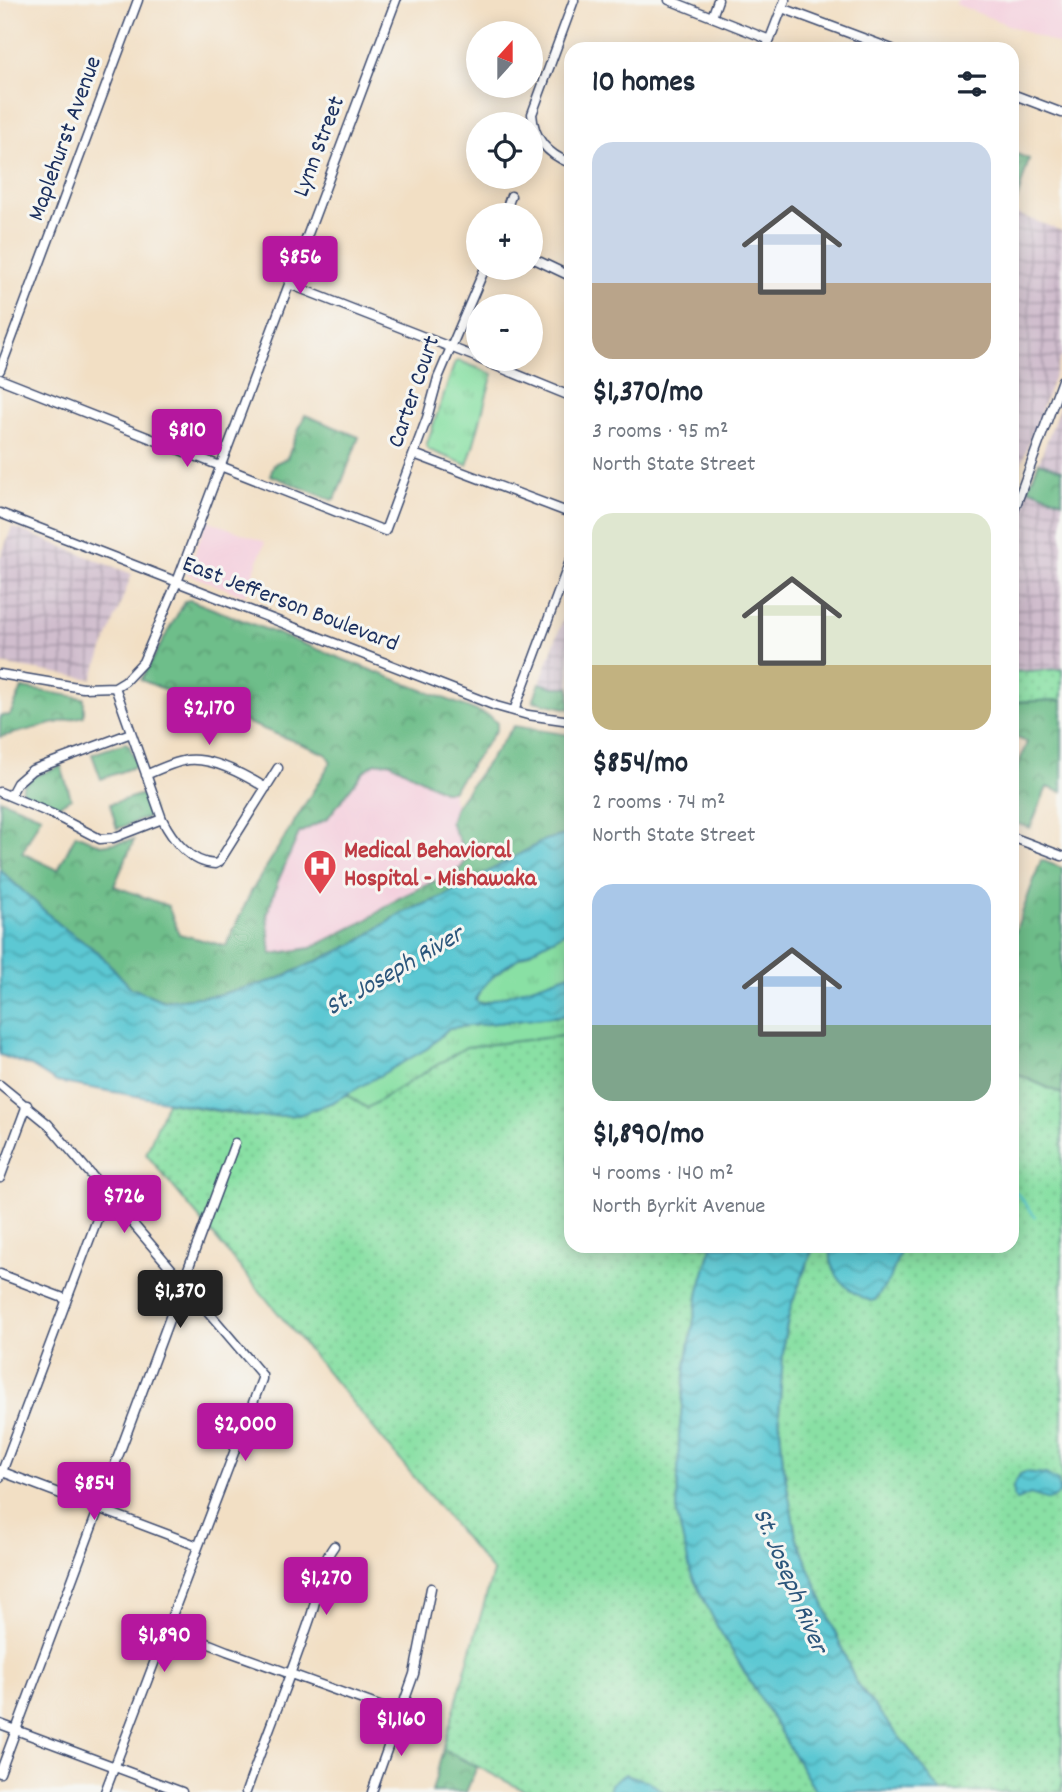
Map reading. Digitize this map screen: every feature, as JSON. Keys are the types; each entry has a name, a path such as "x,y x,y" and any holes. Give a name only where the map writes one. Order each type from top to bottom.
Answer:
{"street":[{"name":"Maplehurst Avenue","path":"0,370 138,0"},
{"name":"Lynn Street","path":"115,687 125,681 143,662 177,582 396,0"},
{"path":"564,160 543,146 536,135 532,114 574,0"},
{"path":"669,0 770,40 783,4 875,42"},
{"path":"712,17 718,0"},
{"path":"1019,97 1062,113"},
{"path":"508,203 511,196"},
{"path":"543,263 564,273"},
{"name":"Carter Court","path":"220,465 385,531 451,347 480,280"},
{"path":"289,284 466,353"},
{"path":"509,371 564,394"},
{"path":"0,379 220,465"},
{"path":"1019,497 1062,380"},
{"path":"414,454 564,511"},
{"name":"East Jefferson Boulevard","path":"0,513 514,711 564,720"},
{"path":"514,711 564,577"},
{"path":"0,674 83,688 115,687 162,819 171,837 202,862 215,864 225,855 278,768"},
{"path":"10,796 17,783 32,770 131,733"},
{"path":"146,775 182,761 201,760 252,779 266,788"},
{"path":"0,792 100,839 113,838 162,819"},
{"path":"1019,840 1062,856"},
{"path":"0,1085 48,1124 262,1375 106,1792"},
{"path":"0,1178 27,1105"},
{"path":"0,1773 235,1143"},
{"path":"107,1193 1,1473 198,1546"},
{"path":"0,1274 66,1299"},
{"path":"246,1792 317,1597 323,1564 334,1546"},
{"path":"372,1792 414,1674 431,1588"},
{"path":"167,1627 429,1724"},
{"path":"0,1724 181,1792"}],"shaded area":[{"path":"957,0 1062,0 1062,46 955,4"},
{"path":"1019,215 1062,231 1062,355 1019,469"},
{"path":"1062,400 1062,470 1039,462"},
{"path":"1028,488 1062,501 1062,669 1019,672 1019,513"},
{"path":"207,520 265,542 245,596 187,574"},
{"path":"12,527 132,574 92,679 0,664 0,558"},
{"path":"564,617 564,687 540,683"},
{"path":"389,762 443,791 452,791 455,807 450,822 468,859 460,869 399,898 365,921 311,948 271,954 267,914 299,833 327,819 364,771 375,763"}],"green space":[{"path":"1019,155 1029,159 1019,193"},
{"path":"455,362 466,363 466,371 485,371 493,374 467,465 429,450 426,446"},
{"path":"305,415 359,437 336,497 332,500 270,475 274,464 287,458"},
{"path":"1039,462 1062,470 1062,501 1028,488"},
{"path":"190,600 490,716 497,723 497,729 452,791 443,791 389,762 376,763 364,771 327,819 299,833 267,914 271,954 311,948 365,921 399,898 460,869 468,858 450,822 455,807 514,726 564,734 564,835 545,840 445,896 400,914 354,944 276,980 217,995 164,1001 131,988 98,952 62,927 0,870 0,799 41,816 22,853 58,870 76,834 101,845 134,840 114,886 168,906 179,934 226,946 251,892 331,762 326,754 141,680 185,601"},
{"path":"1062,669 1062,700 1019,702 1019,672"},
{"path":"540,683 564,687 564,708 533,701"},
{"path":"22,688 84,698 84,716 0,737 0,716 10,715"},
{"path":"1062,700 1062,792 1047,787 1030,828 1019,824 1019,763 1027,742 1019,739 1019,702"},
{"path":"125,743 129,745 137,766 101,779 92,754"},
{"path":"61,766 71,798 56,807 22,792 23,786 32,777"},
{"path":"146,793 153,811 149,817 117,829 110,804"},
{"path":"1041,860 1062,868 1062,1094 1019,1075 1019,921"},
{"path":"564,933 564,976 508,997 476,1002 479,992 488,981"},
{"path":"564,1016 564,1036 466,1047 367,1108 346,1094 428,1048 449,1028"},
{"path":"564,1036 564,1253 710,1253 699,1291 686,1365 679,1436 716,1624 816,1792 527,1792 443,1749 493,1572 146,1154 167,1102 236,1114 280,1116 323,1105 345,1094 367,1108 466,1047"},
{"path":"1019,1075 1062,1094 1062,1792 941,1792 856,1683 796,1536 783,1463 779,1415 784,1339 791,1306 811,1253 1019,1253"},
{"path":"443,1749 477,1767 466,1792 432,1792"}],"water":[{"name":"St. Joseph River","path":"564,835 564,932 504,968 482,988 475,1000 481,1004 564,976 564,1016 449,1028 428,1048 333,1102 299,1115 256,1117 57,1082 31,1066 0,1055 0,870 62,927 98,952 131,988 164,1001 217,995 276,980 354,944 400,914 445,896 545,840"},
{"name":"St. Joseph River","path":"710,1253 811,1253 791,1306 784,1339 779,1415 783,1463 796,1536 856,1683 941,1792 816,1792 716,1624 691,1574 677,1515 679,1436 686,1365 699,1291"},
{"path":"831,1253 899,1253 890,1279 875,1300 871,1301 854,1293 840,1281 832,1265"},
{"path":"1020,1474 1046,1474 1058,1481 1058,1495 1049,1500 1030,1494 1017,1500 1013,1486"},
{"path":"625,1774 648,1781 664,1792 609,1792 611,1784"}],"waterway":[{"path":"1019,1196 1035,1216"}],"place":[{"name":"Medical Behavioral Hospital - Mishawaka","path":"320,896"}]}
